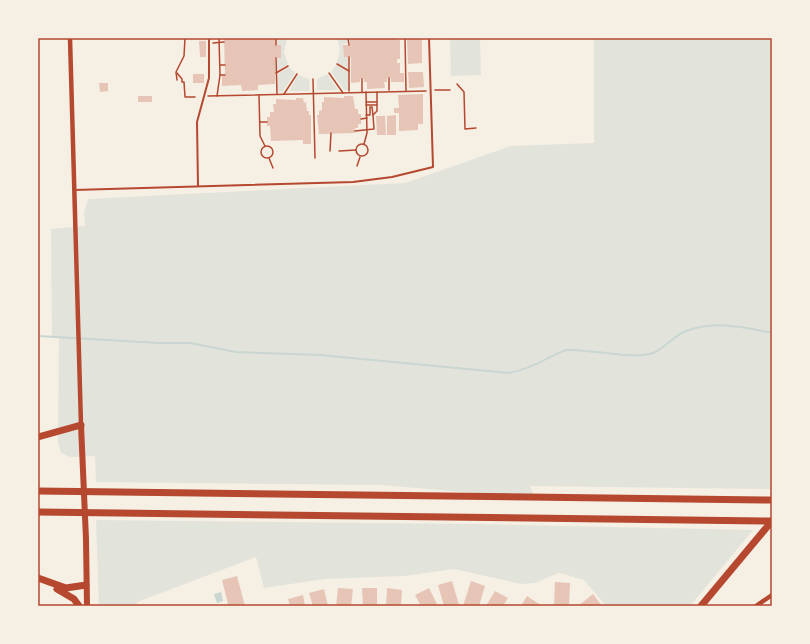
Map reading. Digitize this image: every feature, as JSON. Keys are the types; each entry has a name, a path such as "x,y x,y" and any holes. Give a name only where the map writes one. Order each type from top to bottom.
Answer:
{"highway":[{"path":"38,437 81,425"},
{"path":"38,491 772,500"},
{"path":"38,512 772,521"},
{"path":"701,606 772,521"},
{"path":"38,578 66,588 86,585"},
{"path":"38,581 62,591 74,598 79,606"}],"main road":[{"path":"81,425 86,539 86,606"}],"street":[{"path":"70,38 73,190 81,425"},
{"path":"756,606 772,595"}],"lane":[{"path":"198,186 197,122 209,78 209,38"},
{"path":"73,190 359,181 402,175 433,167 429,38"}],"path":[{"path":"177,80 176,72 184,56 185,38"},
{"path":"217,96 220,75 219,38"},
{"path":"276,38 276,45"},
{"path":"348,38 349,45"},
{"path":"405,38 406,91"},
{"path":"219,42 224,42"},
{"path":"349,57 349,92"},
{"path":"276,58 277,94"},
{"path":"337,64 349,71"},
{"path":"220,65 225,65"},
{"path":"276,73 288,66"},
{"path":"176,72 182,79 182,82 184,82 185,97 195,97"},
{"path":"329,73 343,92"},
{"path":"284,94 297,74"},
{"path":"220,75 225,75"},
{"path":"388,91 389,78"},
{"path":"313,79 315,158"},
{"path":"362,79 362,92"},
{"path":"457,84 464,92 465,129 476,128"},
{"path":"435,90 450,90"},
{"path":"373,115 378,111 377,91"},
{"path":"208,96 427,91"},
{"path":"364,144 367,130 366,92"},
{"path":"259,95 260,136 264,146"},
{"path":"366,103 377,103"},
{"path":"355,131 374,129 372,107 370,107 370,115 366,115"},
{"path":"361,119 367,118"},
{"path":"260,122 267,122"},
{"path":"330,133 330,151"},
{"path":"356,150 359,145 364,144"},
{"path":"360,156 364,156 368,151 368,147 364,144"},
{"path":"264,146 269,146 273,151 273,154 269,158"},
{"path":"264,146 261,149 261,156 264,158 269,158"},
{"path":"340,151 356,150"},
{"path":"356,150 360,156"},
{"path":"357,166 360,156"},
{"path":"269,158 273,168"}],"shaded area":[{"path":"276,38 287,38 284,52 288,64 277,71 277,58 281,58 281,45 277,45"},
{"path":"337,38 348,38 348,43 343,44 344,56 348,56 348,69 337,63 340,50"},
{"path":"450,38 480,38 481,75 451,76"},
{"path":"594,38 772,38 772,489 530,486 534,496 487,494 381,485 96,482 95,456 70,457 61,453 58,443 59,338 52,336 51,229 85,226 84,212 88,199 405,183 511,146 594,143"},
{"path":"336,65 349,72 349,90 344,90 331,72"},
{"path":"289,67 295,73 283,91 278,92 277,74"},
{"path":"327,74 338,90 317,90 317,79"},
{"path":"298,75 309,79 310,91 289,91"},
{"path":"96,520 475,524 753,530 690,606 606,606 584,580 559,573 535,583 521,584 454,569 404,576 325,579 264,588 256,557 137,602 137,606 99,606"},
{"path":"221,592 223,601 217,603 214,594"}],"building":[{"path":"224,38 275,38 275,45 281,45 281,58 275,58 275,84 258,85 258,90 242,91 241,85 222,86 222,76 225,76"},
{"path":"350,38 396,38 396,40 400,40 400,59 397,59 397,63 400,63 400,73 404,73 404,82 391,82 391,78 387,78 387,82 384,82 385,88 367,89 367,82 364,82 364,79 360,79 360,82 351,83 351,57 344,57 343,45 350,45"},
{"path":"407,38 422,38 422,63 408,64"},
{"path":"199,41 206,41 206,57 200,57"},
{"path":"408,72 423,72 424,87 409,88"},
{"path":"193,74 204,74 204,83 193,83"},
{"path":"99,83 108,83 108,91 100,92"},
{"path":"423,94 423,124 418,124 418,130 399,131 399,113 394,113 394,108 399,108 398,95"},
{"path":"138,96 152,96 152,102 138,102"},
{"path":"344,96 353,96 355,109 358,109 358,114 361,114 361,124 358,124 358,128 355,128 355,133 319,134 317,115 319,115 319,111 322,110 322,102 324,102 324,97 344,98"},
{"path":"296,98 303,98 304,103 306,102 307,111 309,111 309,115 311,115 311,144 303,144 303,140 271,141 270,126 267,126 267,117 270,117 270,112 274,112 273,104 276,104 276,99 296,100"},
{"path":"396,115 396,135 387,135 387,116"},
{"path":"376,116 385,116 386,135 377,135"},
{"path":"237,576 245,606 221,606 228,604 222,580"},
{"path":"452,581 459,605 444,606 438,585"},
{"path":"471,581 485,586 479,606 463,606"},
{"path":"555,582 570,583 569,606 554,606"},
{"path":"338,588 353,589 351,606 336,606"},
{"path":"362,588 377,588 377,606 363,606"},
{"path":"387,588 402,590 401,606 386,606"},
{"path":"429,588 438,606 421,606 415,595"},
{"path":"324,589 328,606 313,606 309,593"},
{"path":"495,591 508,598 503,606 486,606"},
{"path":"593,594 602,606 578,606"},
{"path":"303,595 305,606 290,606 288,599"},
{"path":"527,596 542,606 521,606"}],"waterway":[{"path":"38,336 159,343 190,343 236,352 320,355 509,373 529,367 560,352 568,350 623,355 644,355 653,353 682,333 704,326 715,325 750,328 772,333"}]}
